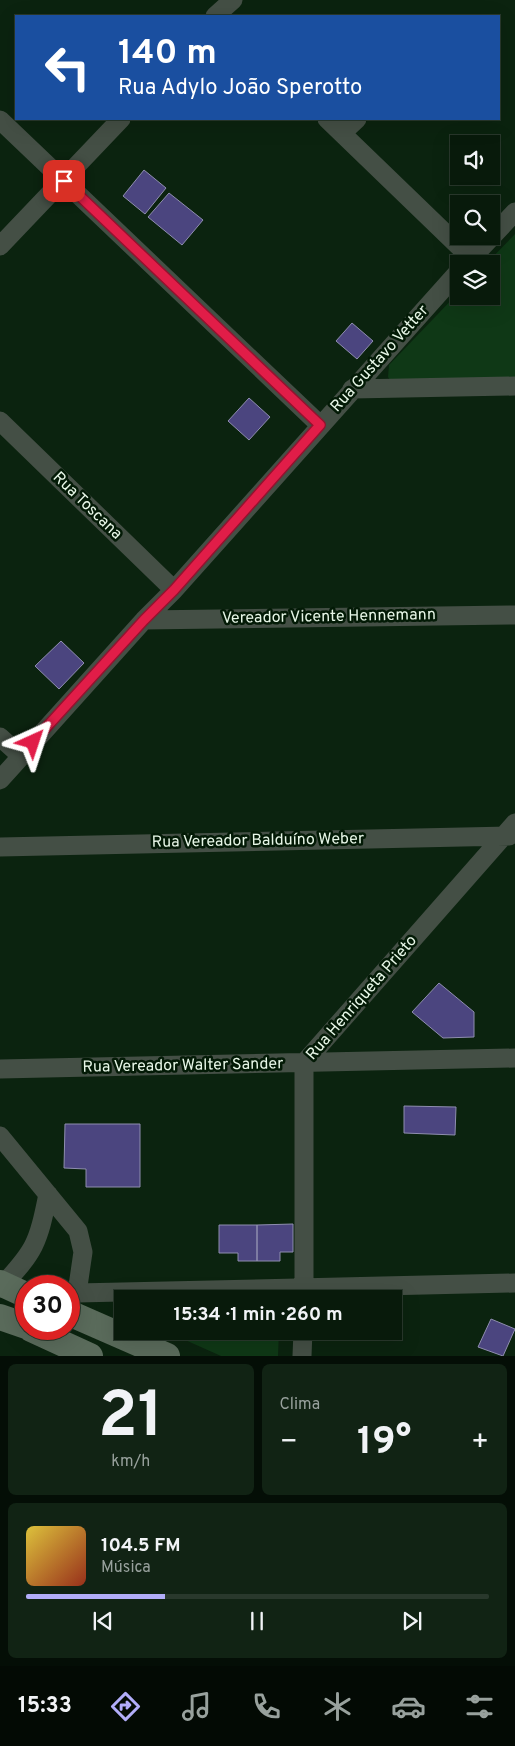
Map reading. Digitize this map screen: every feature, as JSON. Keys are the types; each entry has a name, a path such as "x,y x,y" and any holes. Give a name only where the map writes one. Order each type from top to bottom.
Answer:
{"main road":[{"path":"80,1305 168,1356"},
{"path":"56,1340 90,1356"}],"street":[{"path":"216,15 233,0"},
{"path":"0,120 320,425"},
{"path":"0,246 120,120"},
{"path":"328,120 457,255"},
{"path":"342,133 355,120"},
{"name":"Rua Gustavo Vetter","path":"474,255 515,212"},
{"name":"Rua Gustavo Vetter","path":"0,780 144,620 174,590 450,281"},
{"path":"352,389 515,386"},
{"name":"Rua Toscana","path":"0,421 174,590"},
{"name":"Vereador Vicente Hennemann","path":"144,620 515,615"},
{"path":"0,737 21,756"},
{"name":"Rua Vereador Balduíno Weber","path":"0,846 511,832"},
{"name":"Rua Henriqueta Prieto","path":"304,1290 304,1063 511,832"},
{"name":"Rua Vereador Walter Sander","path":"0,1069 515,1058"},
{"path":"0,1136 78,1231 83,1252 78,1275"},
{"path":"7,1288 35,1246 48,1194"},
{"path":"367,1290 515,1283"},
{"path":"80,1300 114,1299"},
{"path":"302,1356 303,1340"}],"green space":[{"path":"515,234 515,379 392,383 388,377 389,365 450,301 450,305 500,305 500,255 495,255"},
{"path":"185,1340 279,1340 278,1356 221,1356"}],"building":[{"path":"144,170 166,188 145,214 123,196"},
{"path":"169,193 203,220 182,245 148,217"},
{"path":"352,323 373,341 357,359 336,341"},
{"path":"249,398 270,417 249,440 228,421"},
{"path":"61,641 84,663 59,689 35,666"},
{"path":"439,983 474,1012 474,1037 443,1038 412,1012"},
{"path":"404,1106 456,1107 455,1135 404,1133"},
{"path":"65,1124 140,1124 140,1187 86,1187 86,1169 64,1168"},
{"path":"293,1224 293,1252 280,1252 280,1261 257,1261 257,1225"},
{"path":"219,1225 257,1225 257,1261 238,1261 238,1253 219,1253"},
{"path":"491,1319 515,1329 503,1356 478,1347"}],"route":[{"path":"33,742 144,620 174,590 320,425 64,181"}]}
